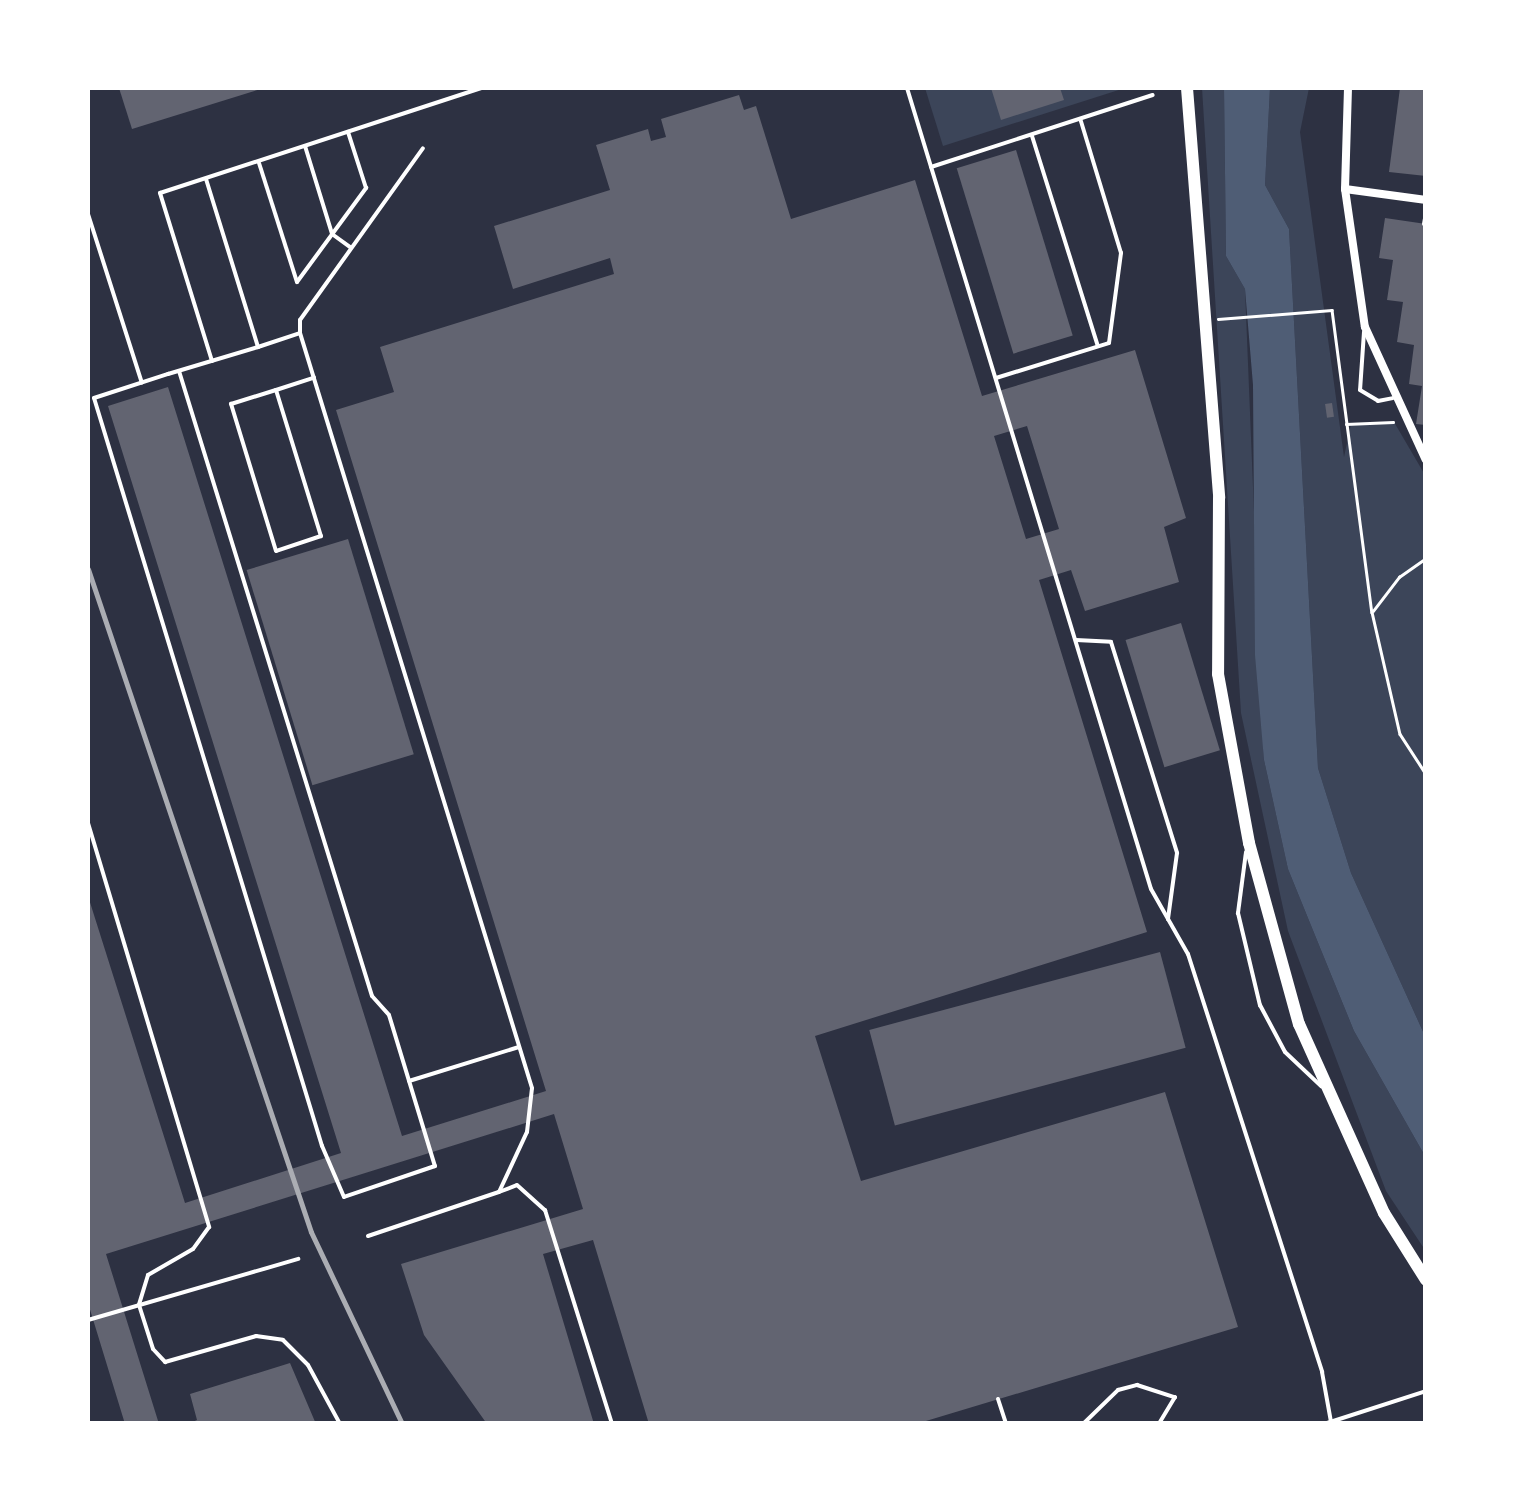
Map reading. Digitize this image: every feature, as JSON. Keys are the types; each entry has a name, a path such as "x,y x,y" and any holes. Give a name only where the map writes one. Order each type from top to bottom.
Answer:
{"highway":[{"path":"1187,88 1219,498 1218,674 1250,844 1294,1008 1326,1090 1384,1213 1426,1280"}],"street":[{"path":"1348,88 1345,190 1364,327 1392,398 1426,460"},
{"path":"1345,190 1426,200"}],"lane":[{"path":"212,361 160,192 481,88"},
{"path":"907,88 1151,888 1188,954 1322,1372 1327,1422 1426,1391"},
{"path":"932,167 1153,94"},
{"path":"996,378 1108,343 1121,253 1080,121"},
{"path":"258,161 296,282 366,188 348,132"},
{"path":"1032,136 1098,346"},
{"path":"305,146 332,234 350,247"},
{"path":"423,148 300,320 300,333 532,1088 527,1132 499,1192"},
{"path":"206,178 258,346"},
{"path":"1424,224 1426,213"},
{"path":"88,214 142,382"},
{"path":"1364,327 1360,390 1378,401 1392,398"},
{"path":"94,398 300,333"},
{"path":"88,388 322,1146 344,1197 434,1166 389,1015 372,996 179,371"},
{"path":"276,390 321,536 276,551 231,404 314,378"},
{"path":"1076,640 1111,642 1117,660 1177,853 1168,919"},
{"path":"88,823 209,1227 193,1249 157,1264 139,1305 153,1349 165,1362 256,1336 283,1340 308,1365 340,1424"},
{"path":"1250,844 1236,888 1238,914 1260,1005 1285,1052 1326,1090"},
{"path":"407,1081 519,1048"},
{"path":"368,1236 517,1185 545,1210 612,1424"},
{"path":"88,1320 298,1259"},
{"path":"1083,1424 1118,1390 1137,1385 1175,1397 1160,1424"},
{"path":"998,1399 1006,1424"}],"path":[{"path":"1217,319 1332,310 1344,424 1372,612 1400,734 1426,774"},
{"path":"1344,424 1394,422"},
{"path":"1372,612 1399,576 1426,558"}],"shaded area":[{"path":"925,88 1125,88 943,146"},
{"path":"1202,88 1224,88 1226,256 1245,289 1264,760 1288,869 1354,1031 1425,1156 1425,1250 1386,1191 1288,931 1241,713"},
{"path":"1224,88 1270,88 1265,185 1289,229 1318,768 1351,873 1425,1036 1425,1156 1354,1031 1288,869 1264,760 1255,655 1253,385 1245,289 1226,256"},
{"path":"1270,88 1309,88 1300,132 1344,457 1351,424 1394,422 1425,475 1425,1036 1351,873 1318,768 1289,229 1265,185"}],"building":[{"path":"119,88 264,88 132,129"},
{"path":"991,88 1060,88 1064,100 1001,120"},
{"path":"1400,88 1426,88 1426,176 1389,172"},
{"path":"739,95 744,110 756,106 791,219 915,180 982,396 1135,350 1186,518 1164,527 1179,582 1085,611 1071,570 1039,580 1147,932 815,1036 861,1181 1165,1092 1238,1327 916,1424 649,1424 593,1240 543,1254 594,1424 487,1424 424,1335 401,1264 583,1209 554,1114 106,1254 159,1424 125,1424 88,1303 88,896 185,1203 341,1153 108,406 168,387 402,1136 546,1091 336,410 394,392 380,347 614,274 610,258 513,289 494,226 610,190 596,145 648,129 651,141 666,137 661,119","holes":["1027,426 1059,529 1026,539 994,436"]},
{"path":"1016,150 1073,336 1013,354 957,168"},
{"path":"1385,218 1426,224 1426,425 1416,424 1422,386 1409,384 1414,345 1397,342 1403,302 1387,300 1393,260 1379,258"},
{"path":"1332,403 1334,417 1327,418 1325,404"},
{"path":"348,539 414,754 312,785 247,570"},
{"path":"1181,623 1220,750 1164,767 1126,640"},
{"path":"1160,952 1186,1048 895,1126 869,1030"},
{"path":"290,1363 316,1424 188,1424 197,1420 190,1394"}],"railway":[{"path":"88,569 311,1232 402,1424"}]}
